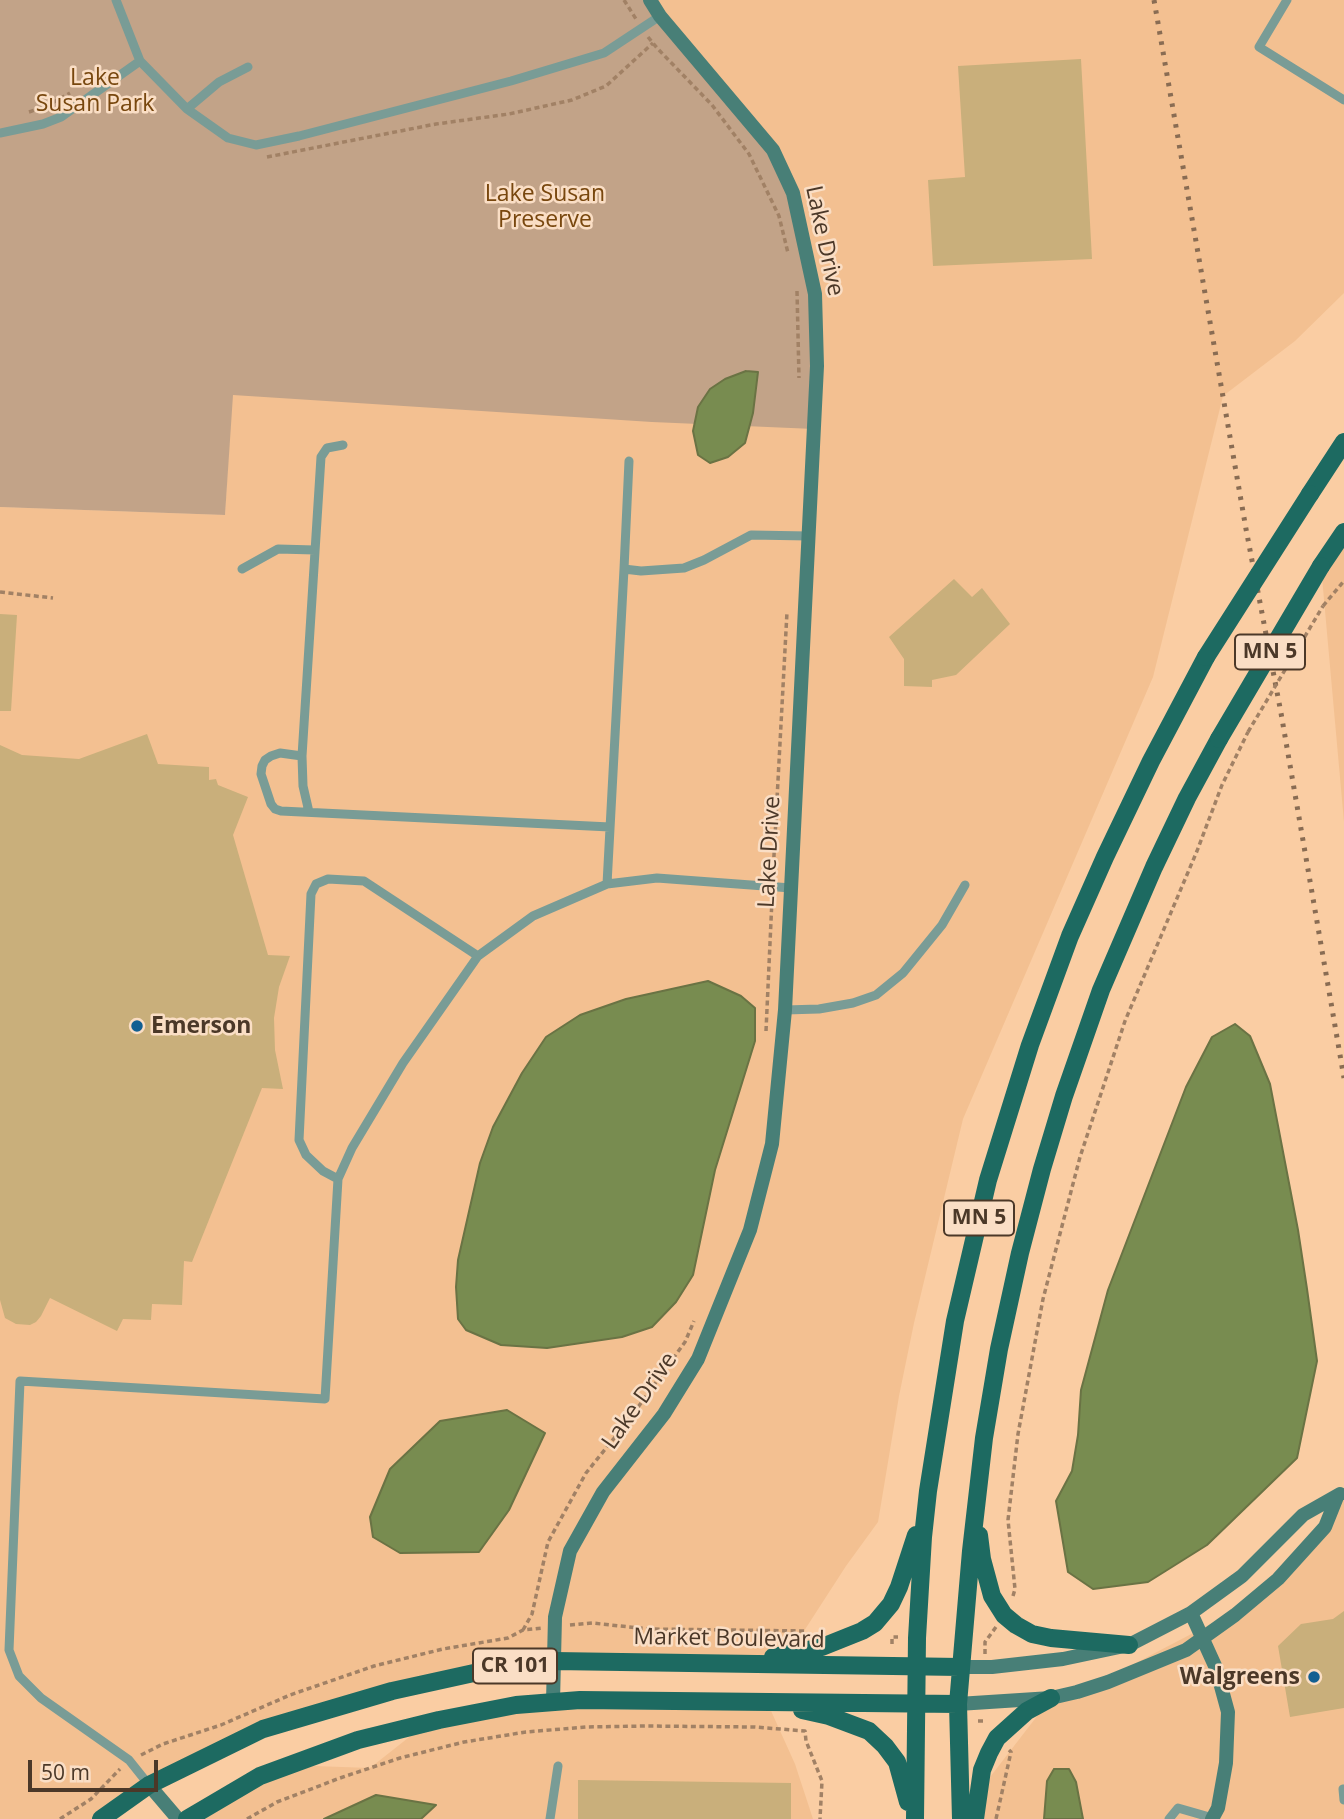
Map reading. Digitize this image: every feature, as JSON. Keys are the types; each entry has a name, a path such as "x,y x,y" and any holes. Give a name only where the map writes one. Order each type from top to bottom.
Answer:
{"main road":[{"name":"MN 5","path":"913,1819 916,1667 928,1491 948,1360 968,1263 988,1180 1030,1045 1066,947 1151,761 1206,657 1344,442"},
{"name":"MN 5","path":"961,1819 958,1704 960,1667 984,1438 1020,1253 1042,1169 1101,990 1129,922 1187,798 1219,738 1344,532"},
{"path":"978,1489 982,1559 992,1596 1004,1615 1032,1634 1129,1645"},
{"path":"739,1664 822,1647 862,1632 875,1623 891,1604 899,1587 911,1555 928,1491"},
{"name":"Market Boulevard","path":"101,1819 149,1786 263,1729 392,1691 492,1670 554,1661 960,1667"},
{"path":"975,1819 982,1770 997,1738 1027,1711 1051,1698"},
{"name":"Market Boulevard","path":"187,1819 260,1776 358,1740 516,1705 580,1700 958,1704"},
{"path":"767,1702 829,1716 869,1731 897,1762 913,1819"}],"street":[{"name":"Lake Drive","path":"552,1702 555,1617 570,1551 603,1492 664,1413 698,1359 750,1230 772,1144 785,1010 817,366 815,294 793,193 772,150 660,16 650,0"},
{"name":"Market Boulevard","path":"960,1667 1063,1659 1129,1645 1191,1613 1242,1576 1303,1515 1341,1494"},
{"name":"Market Boulevard","path":"958,1704 1051,1698 1077,1692 1186,1650 1279,1579 1325,1527 1341,1494"},
{"path":"1191,1613 1216,1668 1228,1712 1226,1763 1217,1808 1212,1818"},
{"path":"149,1786 178,1819"}],"lane":[{"path":"116,0 140,61 187,109 228,138 256,145 498,85 604,53 660,16"},
{"path":"1287,0 1259,47 1344,100"},
{"path":"0,134 61,117 140,61"},
{"path":"187,109 219,82 248,66"},
{"path":"309,812 303,786 302,756 321,457 327,448 343,445"},
{"path":"607,884 629,461"},
{"path":"624,569 641,571 684,568 751,535 809,536"},
{"path":"242,569 278,549 315,550"},
{"path":"302,756 280,753 271,756 262,766 261,774 275,809 610,827"},
{"path":"149,1786 129,1760 41,1698 19,1676 9,1650 20,1381 325,1399 338,1178 352,1148 403,1063 478,956 533,916 607,884 657,878 791,888"},
{"path":"338,1178 323,1171 306,1155 299,1140 311,894 316,884 328,879 364,881 478,956"},
{"path":"785,1010 818,1009 853,1003 876,995 903,973 942,925 965,885"},
{"path":"550,1819 558,1766"},
{"path":"1343,1789 1344,1800"},
{"path":"1169,1819 1178,1808 1212,1818"}],"path":[{"path":"624,0 653,43 712,106 749,154 779,216 791,263"},
{"path":"258,156 271,157 572,100 607,86 653,43"},
{"path":"24,114 47,106 69,93"},
{"path":"797,286 800,389"},
{"path":"985,1667 983,1642 1013,1601 1015,1589 1008,1520 1018,1434 1043,1299 1080,1157 1125,1021 1222,785 1248,732 1323,606 1344,580"},
{"path":"0,592 53,598"},
{"path":"765,1033 787,612"},
{"path":"696,1318 677,1354 586,1474 548,1542 532,1614 523,1630 592,1623 649,1629 813,1631"},
{"path":"892,1644 892,1637 898,1637"},
{"path":"981,1721 984,1703"},
{"path":"247,1819 277,1802 340,1778 451,1745 526,1732 645,1726 755,1727 805,1731 806,1741 822,1781 820,1819"},
{"path":"996,1819 1011,1752 997,1738"}],"shaded area":[{"path":"651,0 1344,0 1344,293 1295,341 1223,396 1153,677 963,1119 914,1323 878,1522 782,1665 554,1661 409,1687 210,1755 107,1819 0,1819 0,507 225,515 232,395"},
{"path":"746,371 758,372 753,413 745,443 728,457 710,463 698,455 693,431 698,407 710,389 725,379"},
{"path":"1344,532 1344,822 1321,566"},
{"path":"708,981 741,996 755,1008 755,1041 715,1170 693,1275 676,1302 652,1327 622,1337 547,1348 501,1345 466,1330 458,1319 458,1260 480,1163 493,1127 522,1073 546,1037 580,1015 626,999"},
{"path":"1235,1024 1250,1036 1270,1084 1307,1289 1317,1361 1297,1458 1207,1545 1148,1582 1093,1589 1068,1572 1056,1501 1072,1471 1081,1390 1108,1290 1186,1087 1212,1037"},
{"path":"507,1410 545,1433 509,1510 479,1552 400,1553 373,1537 370,1517 390,1469 440,1421"},
{"path":"1344,1491 1344,1819 975,1819 977,1794 1051,1698 1084,1690 1245,1606 1299,1557"},
{"path":"553,1702 767,1702 795,1764 813,1819 187,1819 287,1765 370,1768 427,1723"},
{"path":"1054,1769 1069,1769 1076,1782 1083,1819 1044,1819 1047,1781"},
{"path":"376,1795 436,1805 421,1819 324,1819"}],"green space":[{"name":"Lake Susan Preserve","path":"0,0 650,0 773,150 793,193 815,294 814,429 652,422 233,395 225,515 0,507"}],"building":[{"path":"1081,59 1092,259 933,266 928,180 965,177 958,66"},
{"path":"954,579 972,597 982,588 1010,624 956,675 932,680 932,687 904,686 904,659 889,637"},
{"path":"0,614 17,615 11,711 0,711"},
{"name":"Emerson","path":"147,734 158,764 209,767 209,780 216,779 218,785 248,797 233,835 268,955 290,956 279,987 274,1018 275,1050 283,1089 262,1088 192,1262 184,1261 182,1305 152,1304 151,1320 123,1319 117,1331 50,1298 36,1322 30,1325 16,1324 5,1318 0,1300 0,745 22,755 79,759"},
{"name":"Walgreens","path":"1344,1611 1344,1708 1290,1717 1278,1646 1301,1624 1333,1619"},
{"path":"578,1780 791,1783 791,1819 578,1819"}],"railway":[{"path":"1154,0 1344,1078"}],"place":[{"name":"Emerson","path":"137,1026"},
{"name":"Walgreens","path":"1314,1677"}],"park label":[{"name":"Lake Susan Park","path":"95,91"}]}
